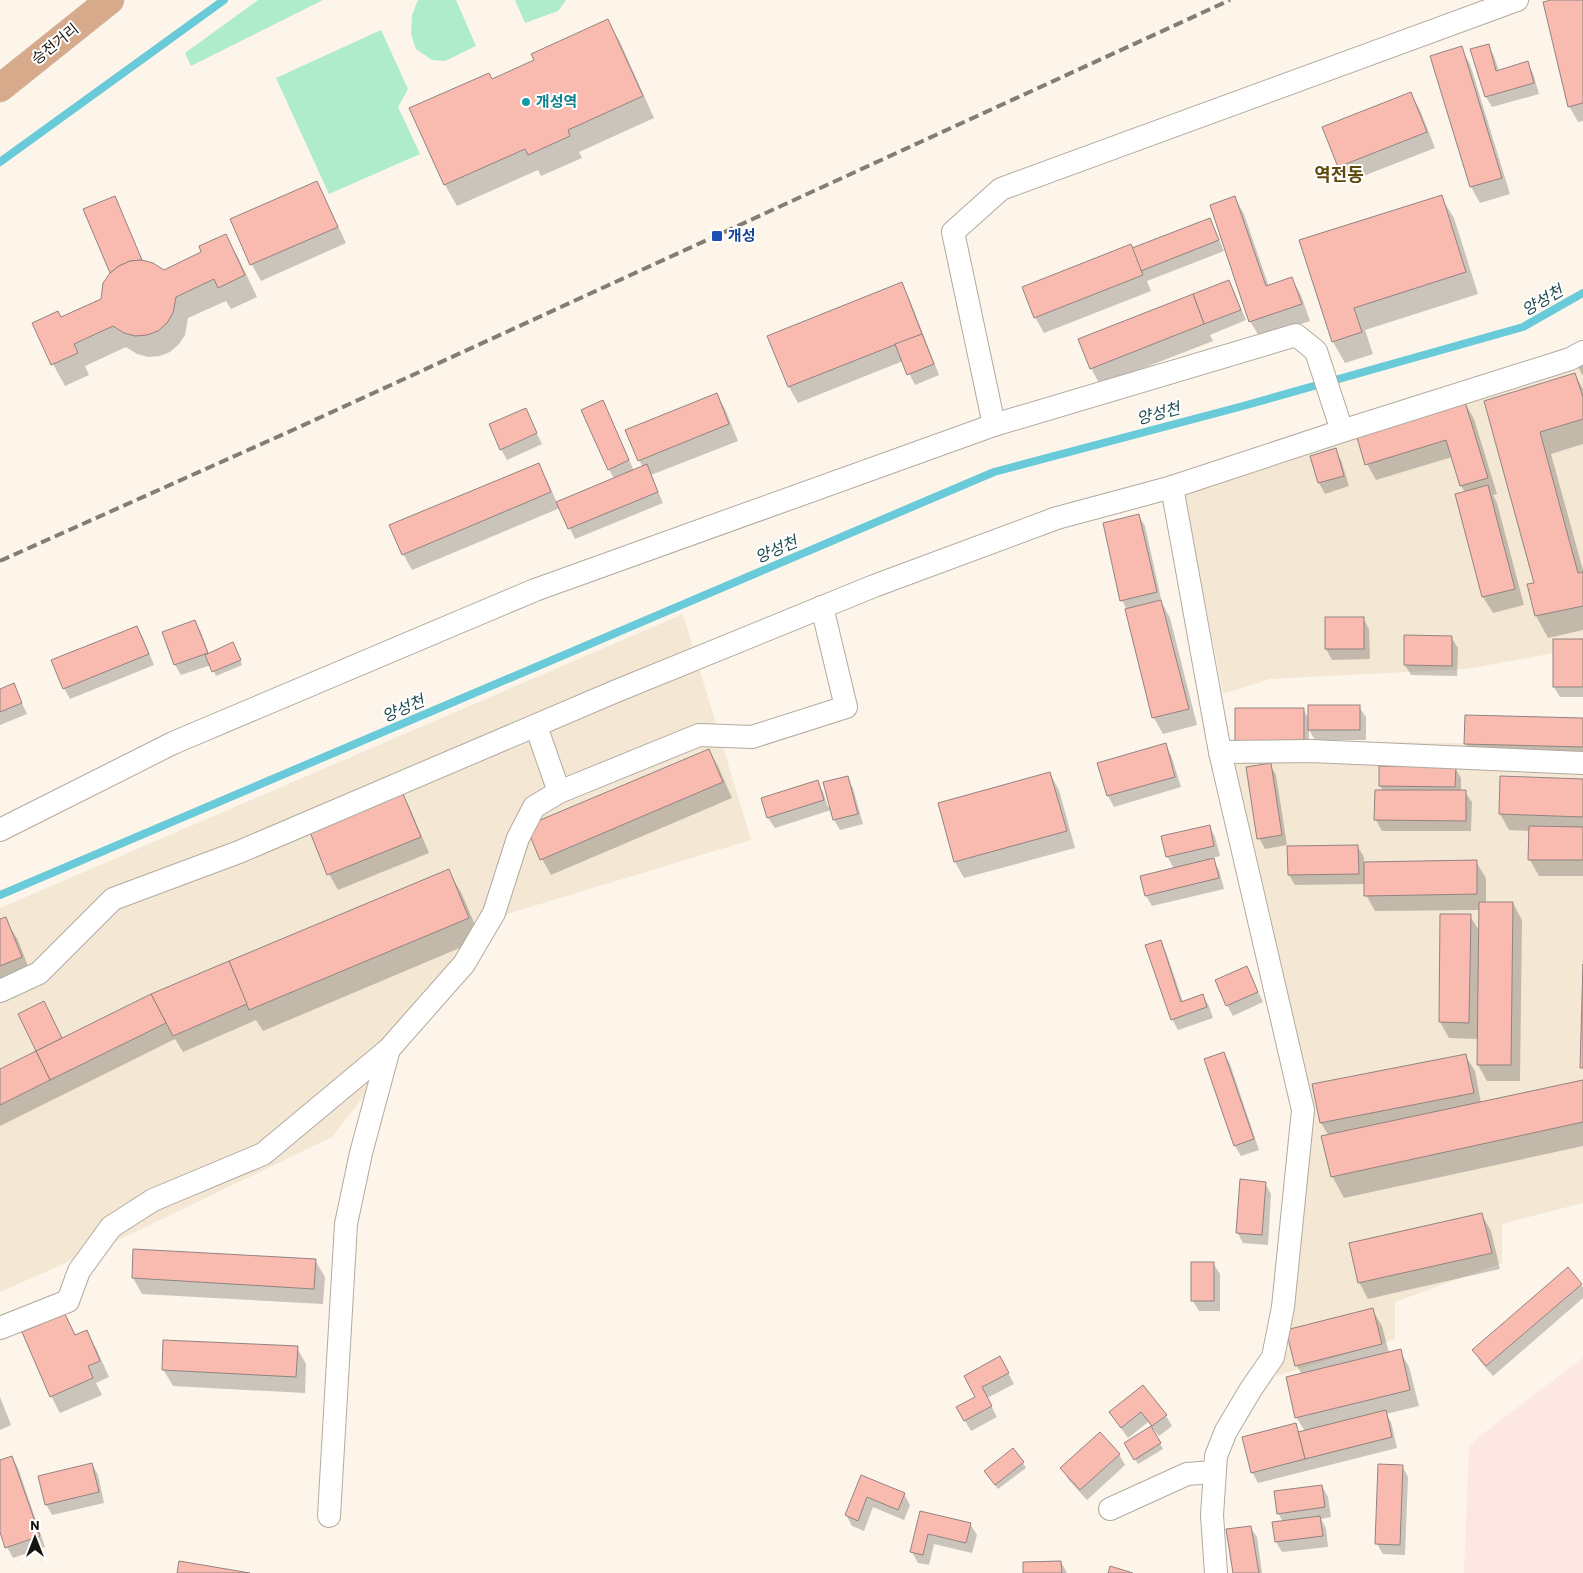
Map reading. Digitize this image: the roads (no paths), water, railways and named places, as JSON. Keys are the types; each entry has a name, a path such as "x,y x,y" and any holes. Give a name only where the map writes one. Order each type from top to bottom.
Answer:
{"main road":[{"name":"승전거리","path":"0,88 110,0"}],"street":[{"path":"994,425 953,232 1001,189 1517,0"},
{"path":"0,830 173,743 535,590 994,425 1296,335 1316,351 1342,431"},
{"path":"0,991 39,973 113,899 239,852 874,586 1057,518 1172,488 1342,431 1570,359 1583,352"},
{"path":"1172,488 1220,752 1303,1110 1283,1307 1273,1357 1226,1431 1216,1456 1213,1472 1212,1515 1216,1573"},
{"path":"0,1328 68,1301 79,1272 111,1227 153,1200 263,1154 389,1049 464,964 494,913 518,838 534,807 558,792 699,735 752,737 846,707 822,607"},
{"path":"536,726 558,792"},
{"path":"1220,752 1311,751 1583,763"},
{"path":"329,1516 346,1224 361,1153 389,1049"},
{"path":"1110,1509 1187,1474 1213,1472"}],"waterway":[{"path":"0,162 224,0"},
{"name":"양성천","path":"0,895 994,472 1243,406 1523,327 1583,293"}],"railway":[{"path":"0,561 295,429 1230,0"}],"place":[{"name":"개성역","path":"526,102"},
{"name":"개성","path":"717,236"}],"district":[{"name":"역전동","path":"1339,175"}]}
